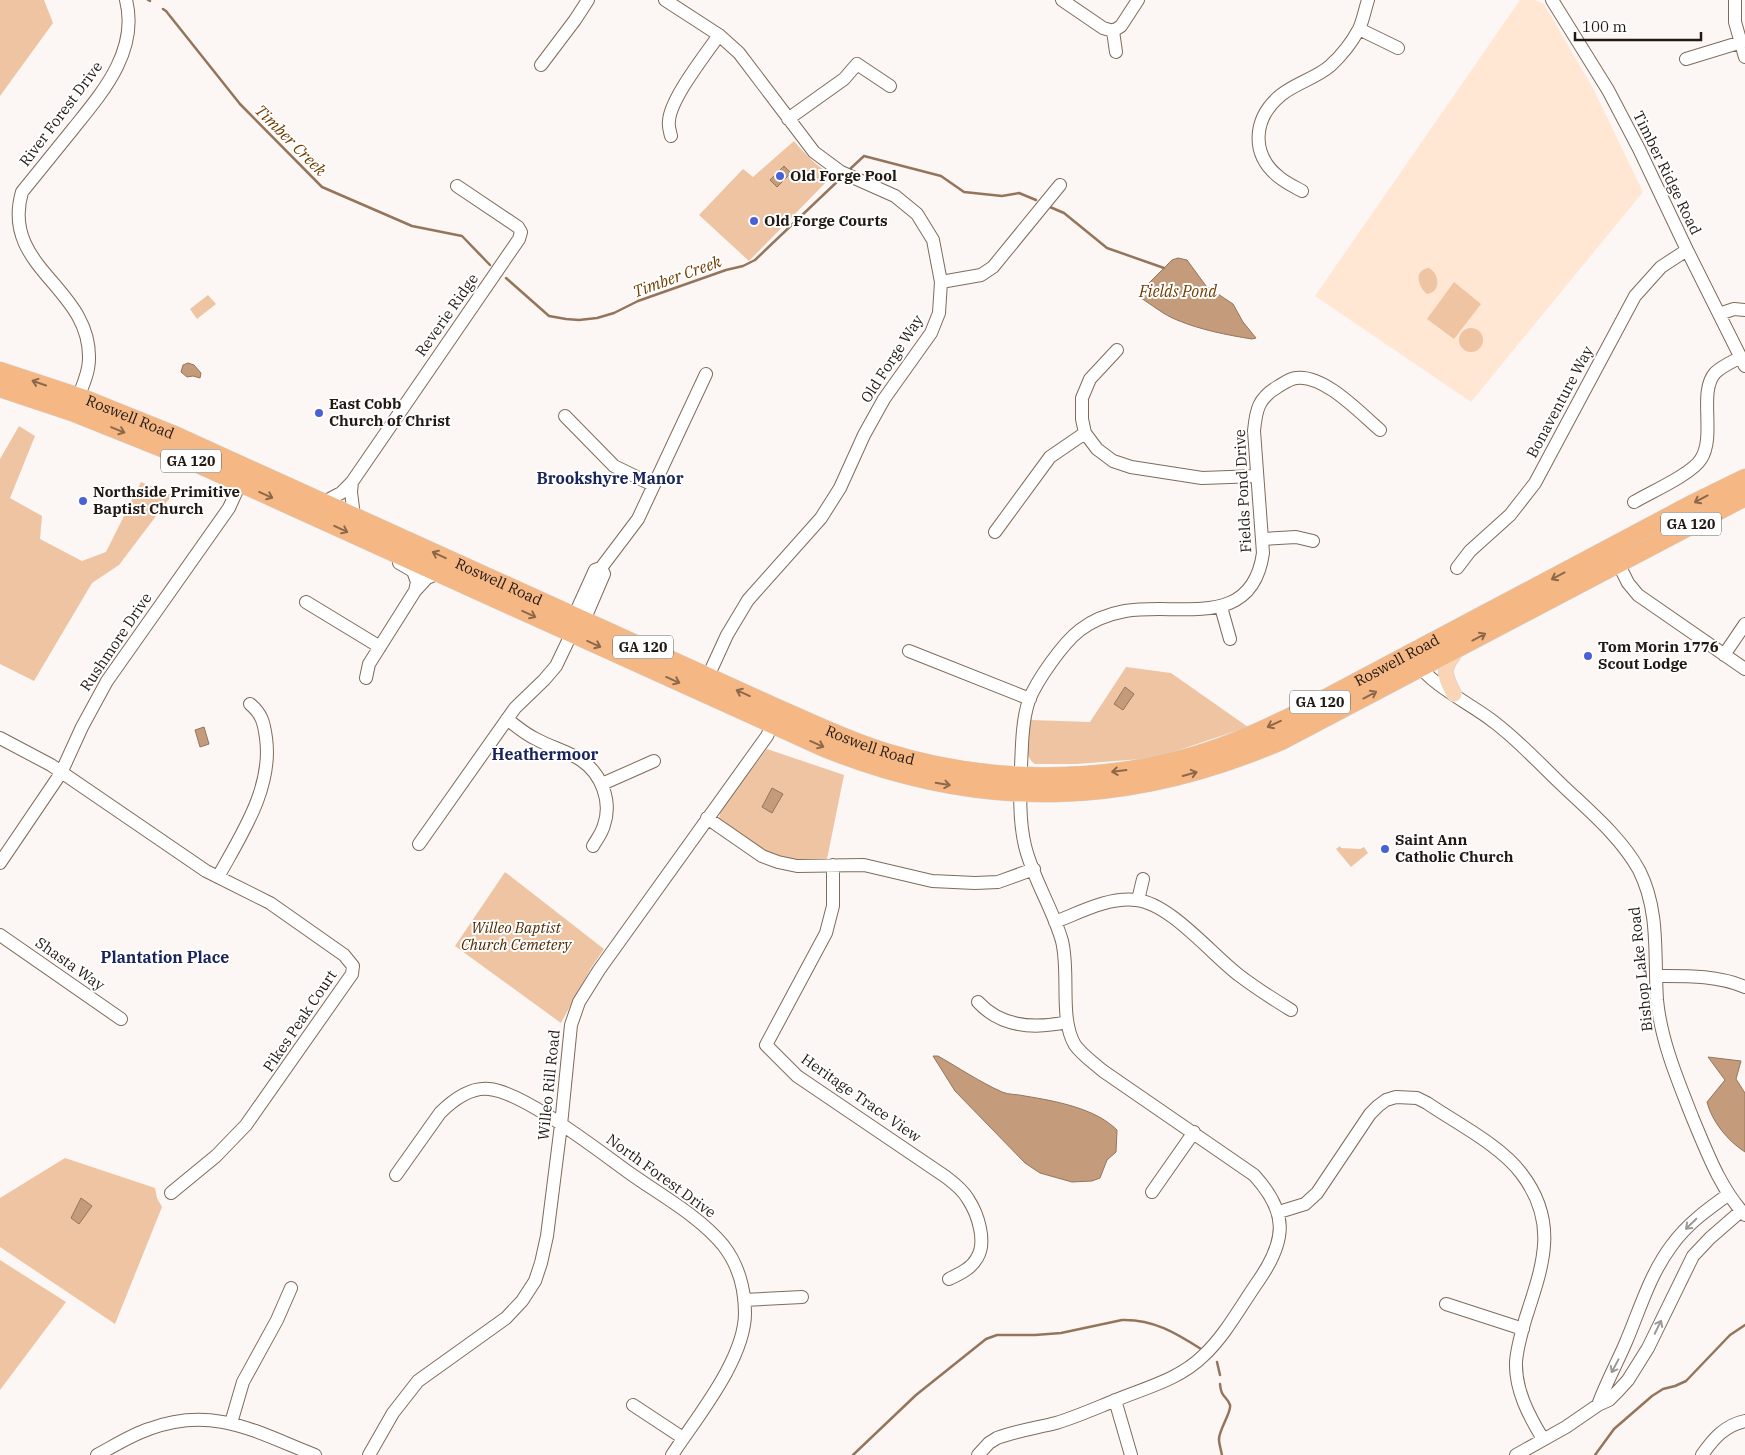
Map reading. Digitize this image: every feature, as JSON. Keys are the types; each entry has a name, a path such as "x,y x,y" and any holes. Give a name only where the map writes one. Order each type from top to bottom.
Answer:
{"highway":[{"name":"Roswell Road","path":"0,371 75,404 136,437 244,476 324,502 576,626 776,717 834,752 896,773 960,787 1020,784 1094,791 1127,788 1220,765 1281,741 1416,660 1694,503 1745,478"},
{"name":"Roswell Road","path":"0,388 75,404"},
{"name":"Roswell Road","path":"244,476 362,539 439,574 576,626"},
{"name":"Roswell Road","path":"1416,660 1459,647 1745,497"}],"main road":[{"path":"1454,694 1444,673 1446,665 1459,647"}],"street":[{"name":"River Forest Drive","path":"75,404 89,360 84,330 68,306 23,258 13,238 11,224 15,206 22,192 104,90 116,70 126,38 128,16 126,0"},
{"path":"541,65 588,0"},
{"name":"Old Forge Way","path":"665,0 719,35 739,53 814,152 829,165 894,196 917,214 933,240 941,282 940,304 936,322 884,399 864,435 840,488 822,518 748,600 727,635 704,684"},
{"path":"1062,0 1103,28 1113,31"},
{"path":"1113,31 1120,26 1138,0"},
{"path":"1302,191 1279,177 1267,165 1261,153 1258,138 1261,120 1270,105 1283,94 1330,66 1343,52 1359,29 1368,0"},
{"name":"Timber Ridge Road","path":"1552,0 1612,98 1639,149 1743,361"},
{"path":"1735,0 1735,22 1743,41 1745,58"},
{"path":"1359,29 1398,48"},
{"path":"1113,31 1116,52"},
{"path":"671,136 669,120 673,107 681,91 719,35"},
{"path":"1686,59 1743,41"},
{"path":"788,119 844,79 858,64 890,86"},
{"path":"941,282 981,275 993,267 1060,184"},
{"name":"Reverie Ridge","path":"324,502 341,493 352,482 520,239 521,232 518,227 457,186"},
{"name":"Bonaventure Way","path":"1456,568 1470,551 1510,515 1535,483 1634,296 1661,267 1687,250"},
{"path":"1719,314 1734,309 1745,310"},
{"path":"1117,350 1090,379 1082,398 1082,419 1085,434 1097,449 1121,465 1202,478 1257,476"},
{"path":"1634,502 1691,469 1700,461 1707,445 1710,383 1718,371 1743,361"},
{"path":"419,844 507,719 519,704 550,674 561,658 576,626 576,612 595,570 601,568 635,524 706,374"},
{"name":"Fields Pond Drive","path":"1279,1212 1270,1194 1254,1175 1092,1062 1076,1046 1067,1022 1065,956 1056,922 1034,870 1023,836 1020,784 1022,735 1030,699 1066,644 1079,631 1100,619 1127,611 1208,609 1222,606 1232,603 1252,586 1262,564 1263,538 1254,431 1256,412 1266,395 1290,379 1298,377 1307,378 1325,385 1334,391 1380,430"},
{"path":"565,416 614,466 653,485"},
{"path":"995,532 1050,457 1085,434"},
{"name":"Rushmore Drive","path":"0,863 61,773 106,681 229,508 244,476"},
{"path":"352,482 351,492 354,516"},
{"path":"1263,538 1296,536 1313,541"},
{"path":"362,539 387,558 413,571 416,582 415,591"},
{"path":"1618,563 1628,583 1638,595 1745,669"},
{"path":"366,678 369,664 415,591 427,578 439,574"},
{"path":"306,602 380,647"},
{"path":"1222,606 1230,639"},
{"path":"1724,655 1745,624"},
{"path":"909,651 1030,699"},
{"name":"Bishop Lake Road","path":"1416,660 1431,678 1495,722 1517,741 1595,816 1631,858 1644,881 1652,906 1658,1007 1669,1053 1702,1142 1718,1177 1743,1213"},
{"path":"218,877 255,805 265,776 267,744 264,721 258,711 250,704"},
{"name":"Willeo Rill Road","path":"369,1455 393,1413 418,1381 498,1325 514,1310 529,1291 538,1272 546,1246 561,1125 569,1036 579,1002 604,962 767,736 776,717"},
{"path":"507,719 535,739 576,757 586,764 602,784 607,804 607,813 604,826 593,846"},
{"name":"Pikes Peak Court","path":"0,738 61,773 192,862 270,904 344,955 353,966 352,974 246,1125 216,1156 171,1193"},
{"path":"602,784 654,762"},
{"path":"707,818 743,844 770,860 797,866 864,865 932,881 975,883 998,882 1034,870"},
{"name":"Heritage Trace View","path":"833,865 833,906 826,933 766,1045 797,1076 946,1177 963,1192 977,1218 981,1245 978,1257 971,1266 949,1279"},
{"path":"1138,900 1143,880"},
{"path":"1056,922 1102,904 1123,900 1138,900 1152,904 1173,917 1240,976 1291,1010"},
{"name":"Shasta Way","path":"0,936 121,1018"},
{"path":"1656,976 1716,978 1745,987"},
{"path":"978,1002 987,1012 1024,1026 1041,1026 1067,1022"},
{"name":"North Forest Drive","path":"396,1175 440,1113 458,1097 486,1088 505,1092 561,1125 707,1229 725,1247 739,1275 744,1300 744,1327 736,1354 719,1384 672,1455"},
{"path":"978,1455 988,1444 1002,1436 1070,1418 1172,1378 1195,1363 1211,1348 1274,1256 1279,1233 1279,1212 1305,1204 1317,1193 1370,1114 1386,1100 1396,1097 1417,1098 1427,1103 1504,1154 1522,1174 1536,1198 1545,1233 1544,1259 1523,1329 1516,1361 1523,1401 1543,1440"},
{"path":"1152,1192 1194,1132"},
{"path":"1598,1405 1605,1384 1621,1354 1651,1281 1666,1252 1682,1232 1698,1217 1729,1194"},
{"path":"1516,1455 1566,1427 1598,1405 1609,1400 1618,1391 1642,1359 1693,1256 1710,1238 1743,1213"},
{"path":"230,1423 243,1382 277,1320 291,1288"},
{"path":"744,1300 802,1297"},
{"path":"1446,1304 1523,1329"},
{"path":"1115,1400 1131,1455"},
{"path":"633,1405 683,1438"},
{"path":"97,1455 138,1433 172,1422 213,1419 230,1423 315,1455"},
{"path":"1702,1455 1719,1434 1727,1428 1745,1421"}],"shaded area":[{"path":"1520,0 1535,0 1544,4 1594,90 1643,192 1471,402 1315,296"}],"green space":[{"path":"0,0 44,0 53,23 0,96"},
{"path":"794,141 812,160 833,175 749,261 699,215 743,169 753,177"},
{"path":"1429,268 1437,278 1437,286 1432,293 1427,294 1419,283 1419,275 1424,269"},
{"path":"1454,282 1481,304 1454,339 1427,319"},
{"path":"208,295 216,304 197,319 190,309"},
{"path":"1471,328 1479,332 1483,340 1479,348 1471,352 1463,348 1459,340 1463,332"},
{"path":"19,426 35,436 10,498 42,516 40,539 82,561 106,552 141,482 172,495 119,565 92,583 34,681 0,664 0,459"},
{"path":"1126,667 1171,673 1248,727 1155,758 1076,764 1035,764 1027,750 1030,720 1090,722"},
{"path":"767,749 844,775 827,859 808,860 776,856 755,845 719,818 721,809"},
{"path":"1340,846 1341,848 1360,849 1364,847 1368,853 1351,867 1336,849"},
{"name":"Willeo Baptist Church Cemetery","path":"505,872 604,949 591,968 561,1023 455,946"},
{"path":"65,1158 155,1188 157,1198 162,1207 115,1324 0,1247 0,1198"},
{"path":"0,1260 66,1302 0,1390"}],"water":[{"name":"Old Forge Pool","path":"784,166 791,173 777,187 770,180"},
{"name":"Fields Pond","path":"1178,258 1187,260 1206,286 1233,304 1243,322 1256,338 1224,334 1186,324 1167,315 1141,298 1140,292 1172,260"},
{"path":"188,363 194,365 201,373 200,378 187,377 181,372 183,365"},
{"path":"1125,687 1134,694 1123,710 1114,704"},
{"path":"204,727 209,744 200,747 195,730"},
{"path":"772,788 783,794 772,813 762,807"},
{"path":"933,1056 938,1056 1007,1094 1049,1100 1086,1111 1108,1122 1117,1130 1116,1152 1107,1160 1100,1178 1092,1181 1072,1182 1040,1173 1025,1163 955,1091"},
{"path":"1708,1057 1741,1061 1736,1079 1745,1093 1745,1152 1722,1130 1709,1109 1707,1102 1725,1080"},
{"path":"81,1198 92,1206 79,1224 71,1218"}],"waterway":[{"name":"Timber Creek","path":"163,9 240,104 322,187 412,226 462,236 490,265"},
{"name":"Timber Creek","path":"850,169 864,156 941,176 964,192 1002,196 1019,193 1036,200"},
{"name":"Timber Creek","path":"506,278 549,316 579,320 597,318 614,313 638,301 726,270 743,266 755,260 840,179"},
{"name":"Timber Creek","path":"1050,207 1064,213 1107,248 1164,268"},
{"path":"853,1455 916,1395 986,1339 997,1335 1061,1333 1122,1320 1133,1320 1164,1328 1201,1349"},
{"path":"1595,1455 1614,1429 1652,1396 1663,1389 1686,1381 1730,1335 1745,1325"},
{"path":"1217,1362 1220,1375"},
{"path":"1220,1384 1222,1392 1230,1405 1219,1439 1222,1455"}],"place":[{"name":"Old Forge Pool","path":"780,176"},
{"name":"Old Forge Courts","path":"754,221"},
{"name":"East Cobb Church of Christ","path":"319,413"},
{"name":"Northside Primitive Baptist Church","path":"83,501"},
{"name":"Tom Morin 1776 Scout Lodge","path":"1588,656"},
{"name":"Saint Ann Catholic Church","path":"1385,849"}],"district":[{"name":"Brookshyre Manor","path":"610,478"},
{"name":"Heathermoor","path":"545,754"},
{"name":"Plantation Place","path":"165,957"}]}
